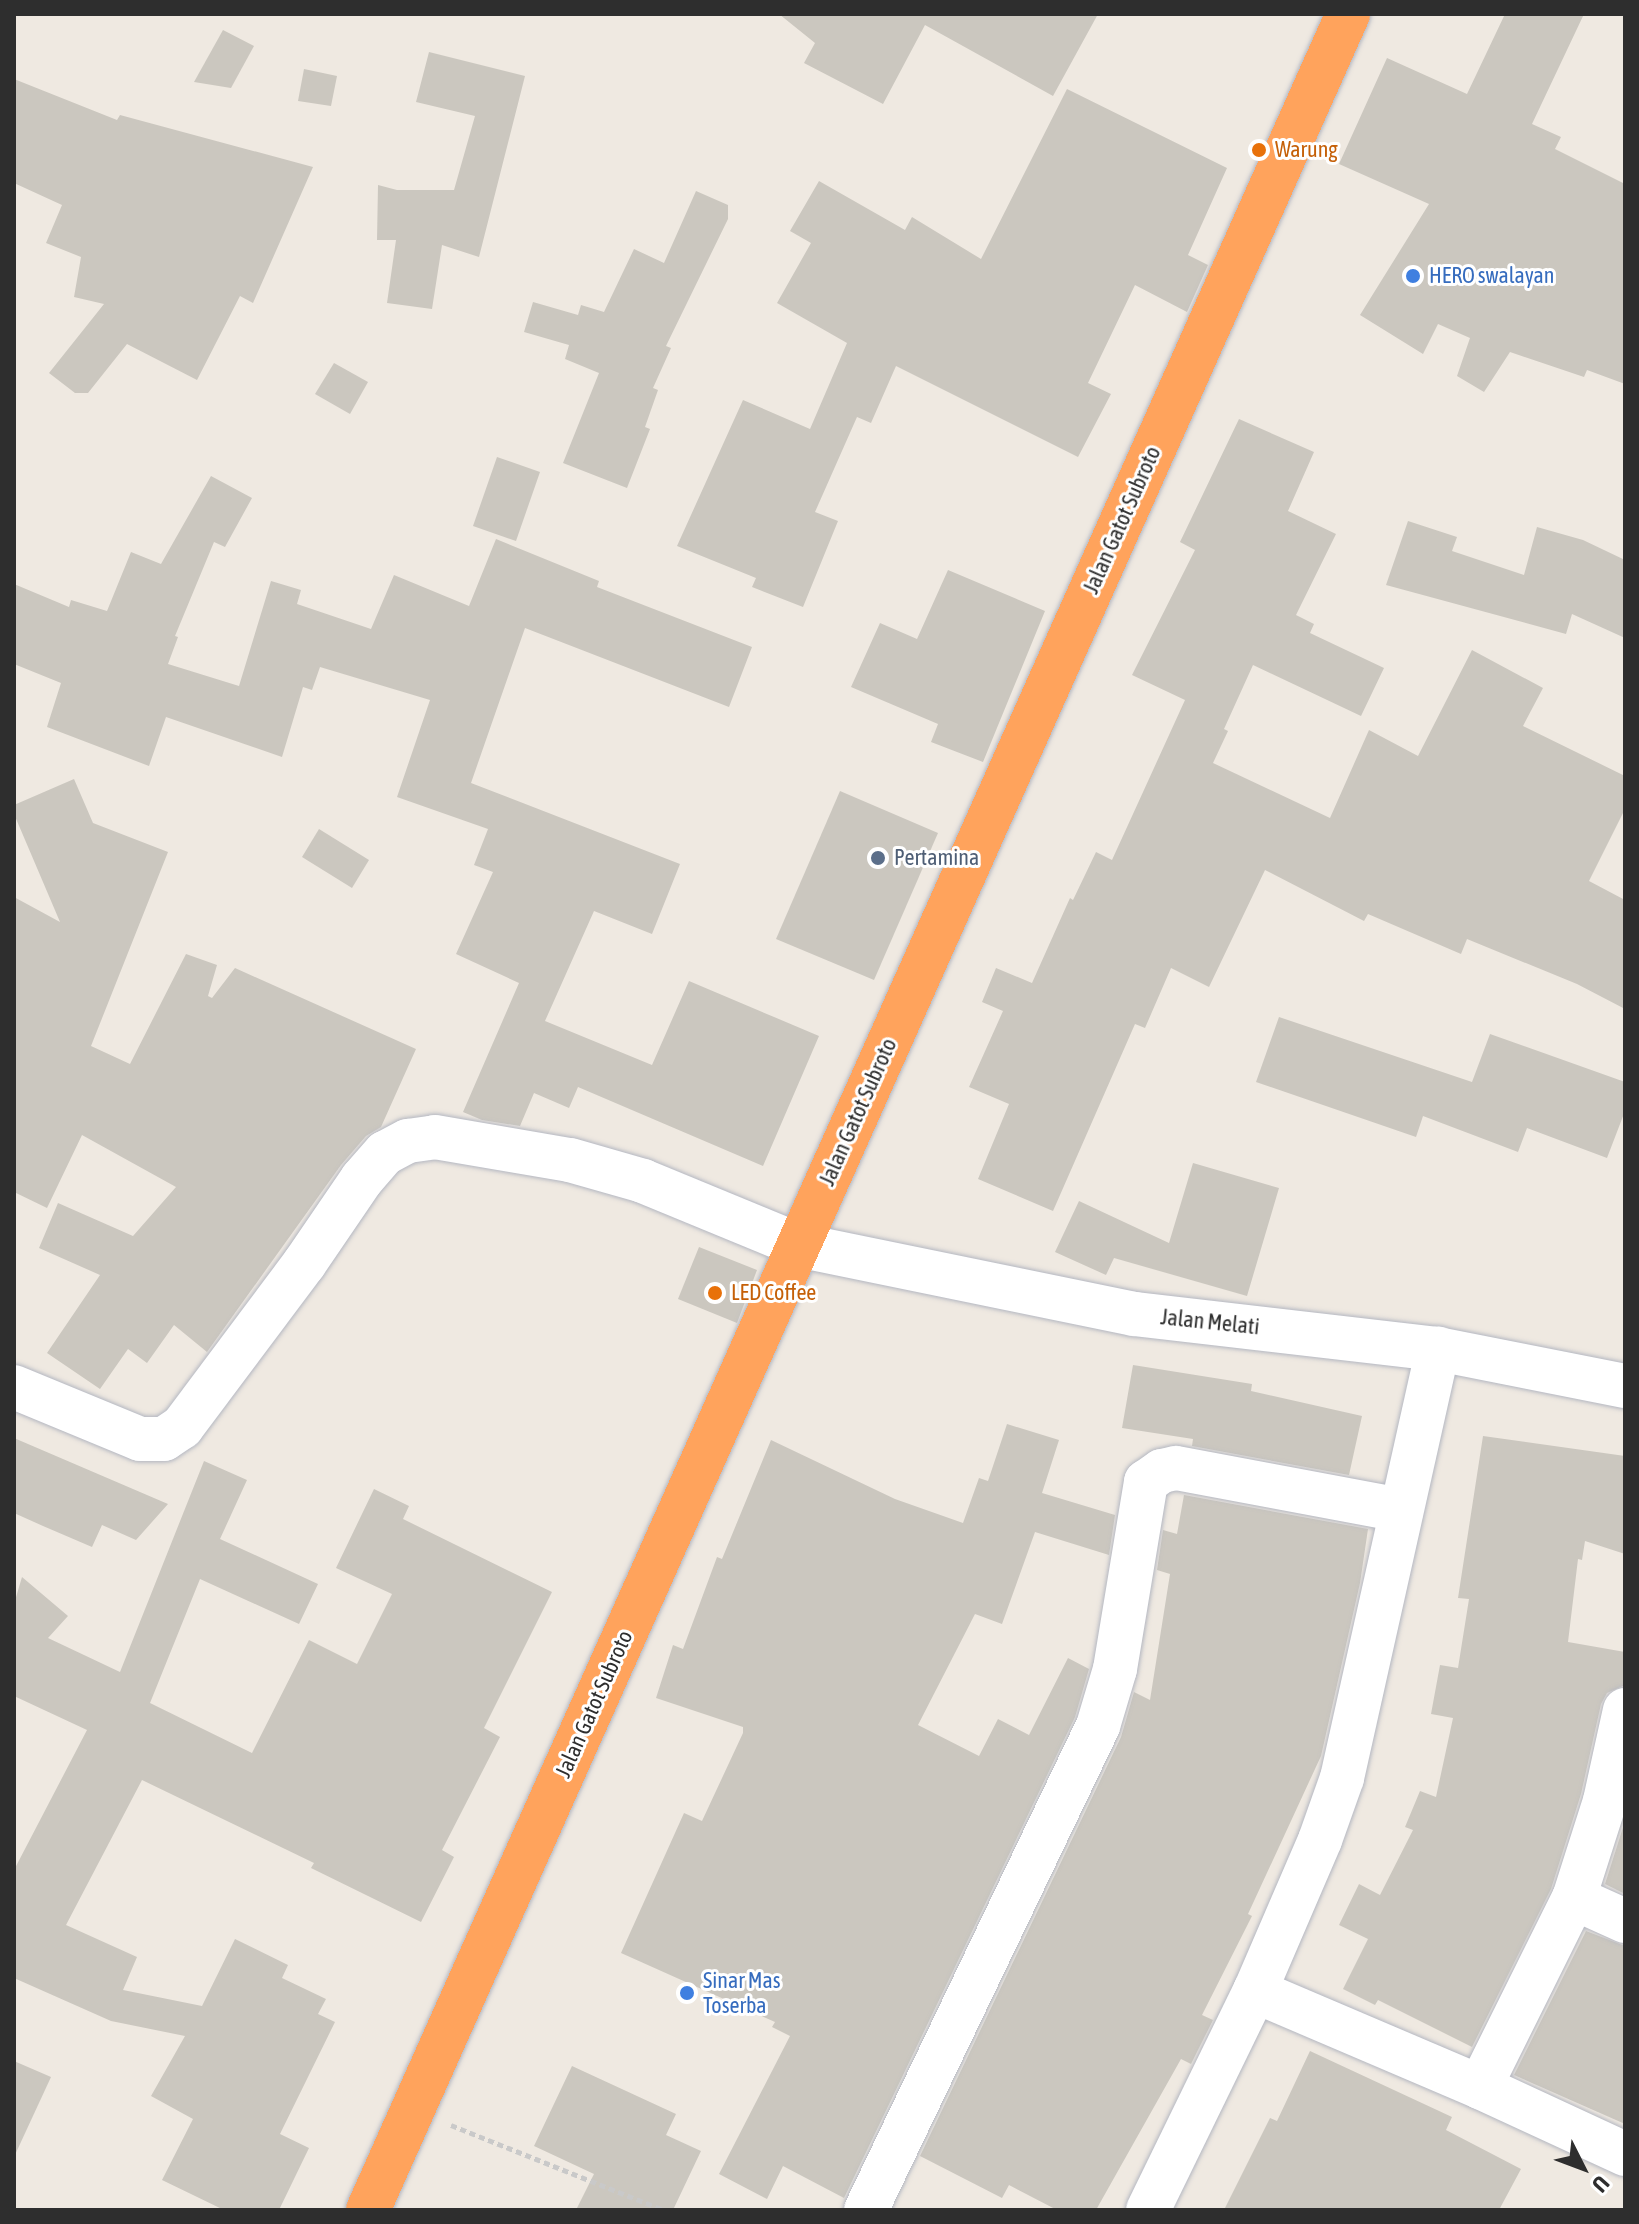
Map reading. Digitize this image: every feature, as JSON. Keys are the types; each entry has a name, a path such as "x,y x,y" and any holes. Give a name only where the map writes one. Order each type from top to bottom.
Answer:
{"highway":[{"name":"Jalan Gatot Subroto","path":"368,2210 1348,14"}],"street":[{"name":"Jalan Melati","path":"14,1387 140,1439 164,1439 182,1427 304,1264 362,1179 385,1153 408,1141 435,1137 570,1160 643,1181 798,1245 1134,1314 1438,1349 1625,1386"},
{"path":"1148,2210 1255,1991 1320,1840 1342,1778 1438,1349"},
{"path":"866,2210 1098,1726 1115,1669 1146,1482 1162,1471 1176,1468 1401,1510"},
{"path":"1480,2087 1574,1898 1605,1801 1625,1710"},
{"path":"1574,1898 1625,1921"},
{"path":"1255,1991 1480,2087 1625,2154"}],"path":[{"path":"413,2110 664,2210"}],"building":[{"path":"779,14 1098,14 1053,96 925,25 883,104 804,63 815,43"},
{"path":"1505,14 1584,14 1532,124 1561,137 1555,149 1625,184 1625,384 1587,370 1584,377 1510,352 1484,392 1457,376 1470,338 1438,324 1423,354 1360,315 1429,204 1339,164 1387,58 1467,94"},
{"path":"223,30 254,46 231,88 194,82"},
{"path":"429,52 525,76 479,257 442,245 432,309 387,303 396,240 377,240 378,185 397,190 454,190 475,116 416,102"},
{"path":"304,69 337,76 331,106 298,101"},
{"path":"14,79 117,120 120,115 313,167 253,303 240,296 197,380 127,344 88,393 75,393 49,373 104,304 74,297 81,257 46,243 62,205 14,183"},
{"path":"1067,89 1227,168 1188,255 1208,265 1187,312 1135,285 1088,383 1111,394 1078,457 896,366 871,423 857,417 815,512 838,521 803,607 752,587 756,578 677,546 743,400 810,429 847,343 777,303 811,243 790,231 819,181 905,230 912,217 981,259"},
{"path":"696,191 728,205 728,219 666,346 671,348 653,388 658,390 645,427 650,429 627,488 563,463 599,373 565,359 569,345 524,332 533,302 578,315 581,305 604,312 634,249 664,263"},
{"path":"334,363 368,382 350,414 315,394"},
{"path":"1239,419 1314,452 1288,511 1336,534 1296,615 1314,624 1310,633 1384,668 1361,716 1253,665 1224,729 1228,731 1213,763 1330,818 1369,730 1418,756 1472,650 1543,688 1523,726 1625,776 1625,809 1589,881 1625,900 1625,1009 1577,984 1467,939 1461,954 1368,914 1364,921 1265,870 1209,987 1171,968 1145,1028 1135,1024 1053,1211 978,1179 1009,1104 969,1087 1003,1011 982,1002 996,968 1032,983 1070,898 1073,900 1096,852 1112,860 1185,700 1132,675 1195,550 1180,542"},
{"path":"497,457 540,472 516,541 473,526"},
{"path":"211,476 252,498 225,547 214,542 175,636 178,637 168,664 239,686 271,581 301,590 297,604 371,629 394,575 469,606 496,539 599,581 597,587 752,647 729,707 525,628 471,783 680,864 652,934 594,911 545,1021 652,1065 689,981 819,1036 763,1166 578,1087 569,1108 534,1093 520,1126 482,1120 463,1112 519,983 456,954 493,872 474,865 488,829 397,797 430,700 320,667 312,690 303,687 282,757 166,717 149,766 47,727 61,683 14,664 14,584 69,607 71,600 107,611 131,552 161,564"},
{"path":"1408,521 1457,537 1452,551 1524,575 1537,527 1583,540 1625,560 1625,638 1572,614 1566,634 1386,585"},
{"path":"948,570 1045,611 983,762 931,742 938,724 851,687 880,623 917,639"},
{"path":"74,779 93,823 168,852 91,1046 130,1064 186,954 217,965 208,996 212,998 235,968 416,1049 381,1127 366,1136 341,1165 207,1352 174,1325 147,1363 128,1349 100,1389 47,1353 100,1275 39,1248 58,1203 133,1236 176,1187 82,1135 47,1208 14,1192 14,897 60,922 14,814 14,805"},
{"path":"840,791 938,833 874,980 776,939"},
{"path":"319,829 369,860 352,888 302,857"},
{"path":"1279,1017 1472,1082 1490,1034 1625,1082 1625,1111 1607,1158 1527,1128 1518,1152 1423,1116 1416,1137 1256,1082"},
{"path":"1193,1163 1279,1188 1247,1296 1114,1258 1106,1275 1055,1252 1079,1201 1169,1243"},
{"path":"699,1247 757,1270 737,1323 678,1299"},
{"path":"1133,1365 1252,1384 1251,1391 1362,1416 1349,1475 1192,1446 1193,1439 1122,1428"},
{"path":"1007,1424 1059,1440 1042,1493 1115,1515 1109,1555 1035,1532 1002,1624 975,1614 918,1725 979,1756 998,1719 1029,1735 1068,1658 1089,1669 1075,1717 844,2198 783,2166 767,2199 719,2174 790,2036 772,2027 775,2022 621,1953 684,1813 702,1821 743,1733 743,1727 656,1698 673,1645 683,1649 717,1557 722,1559 771,1440 895,1499 963,1523 979,1478 988,1481"},
{"path":"1483,1436 1625,1456 1625,1554 1585,1541 1582,1560 1578,1559 1568,1642 1625,1652 1625,1685 1607,1693 1601,1704 1581,1794 1551,1889 1472,2047 1378,2000 1375,2005 1343,1989 1368,1939 1339,1925 1359,1884 1380,1895 1413,1830 1405,1827 1420,1791 1436,1797 1453,1718 1431,1714 1440,1665 1458,1668 1469,1599 1458,1598"},
{"path":"14,1438 168,1504 136,1540 102,1525 92,1547 43,1526 14,1513"},
{"path":"204,1461 247,1480 220,1539 318,1584 299,1624 200,1579 150,1703 252,1753 309,1640 357,1664 392,1594 336,1568 374,1489 409,1506 403,1519 552,1592 484,1728 500,1737 442,1850 454,1857 421,1922 311,1868 314,1863 142,1780 66,1925 137,1957 123,1990 202,2006 235,1939 288,1965 282,1978 326,1999 318,2014 335,2022 280,2134 309,2148 279,2210 224,2210 162,2180 193,2119 151,2096 185,2036 111,2021 14,1978 14,1870 87,1730 14,1696 14,1604 22,1577 68,1616 48,1638 120,1672"},
{"path":"1184,1495 1368,1529 1360,1583 1321,1756 1248,1914 1252,1916 1202,2015 1213,2020 1191,2064 1181,2059 1096,2210 1057,2210 1009,2185 1002,2198 920,2156 1121,1737 1134,1692 1150,1700 1170,1574 1157,1570 1163,1530 1177,1534"},
{"path":"1625,1821 1625,1894 1605,1884"},
{"path":"1586,1931 1625,1946 1625,2124 1514,2075"},
{"path":"1310,2051 1452,2117 1446,2130 1521,2169 1499,2210 1224,2210 1270,2118 1277,2121"},
{"path":"14,2061 51,2077 14,2157"},
{"path":"572,2066 676,2114 666,2135 701,2151 673,2210 576,2210 594,2174 534,2146"}],"place":[{"name":"Warung","path":"1259,150"},
{"name":"HERO swalayan","path":"1413,276"},
{"name":"Pertamina","path":"878,858"},
{"name":"LED Coffee","path":"715,1293"},
{"name":"Sinar Mas Toserba","path":"687,1993"}]}
